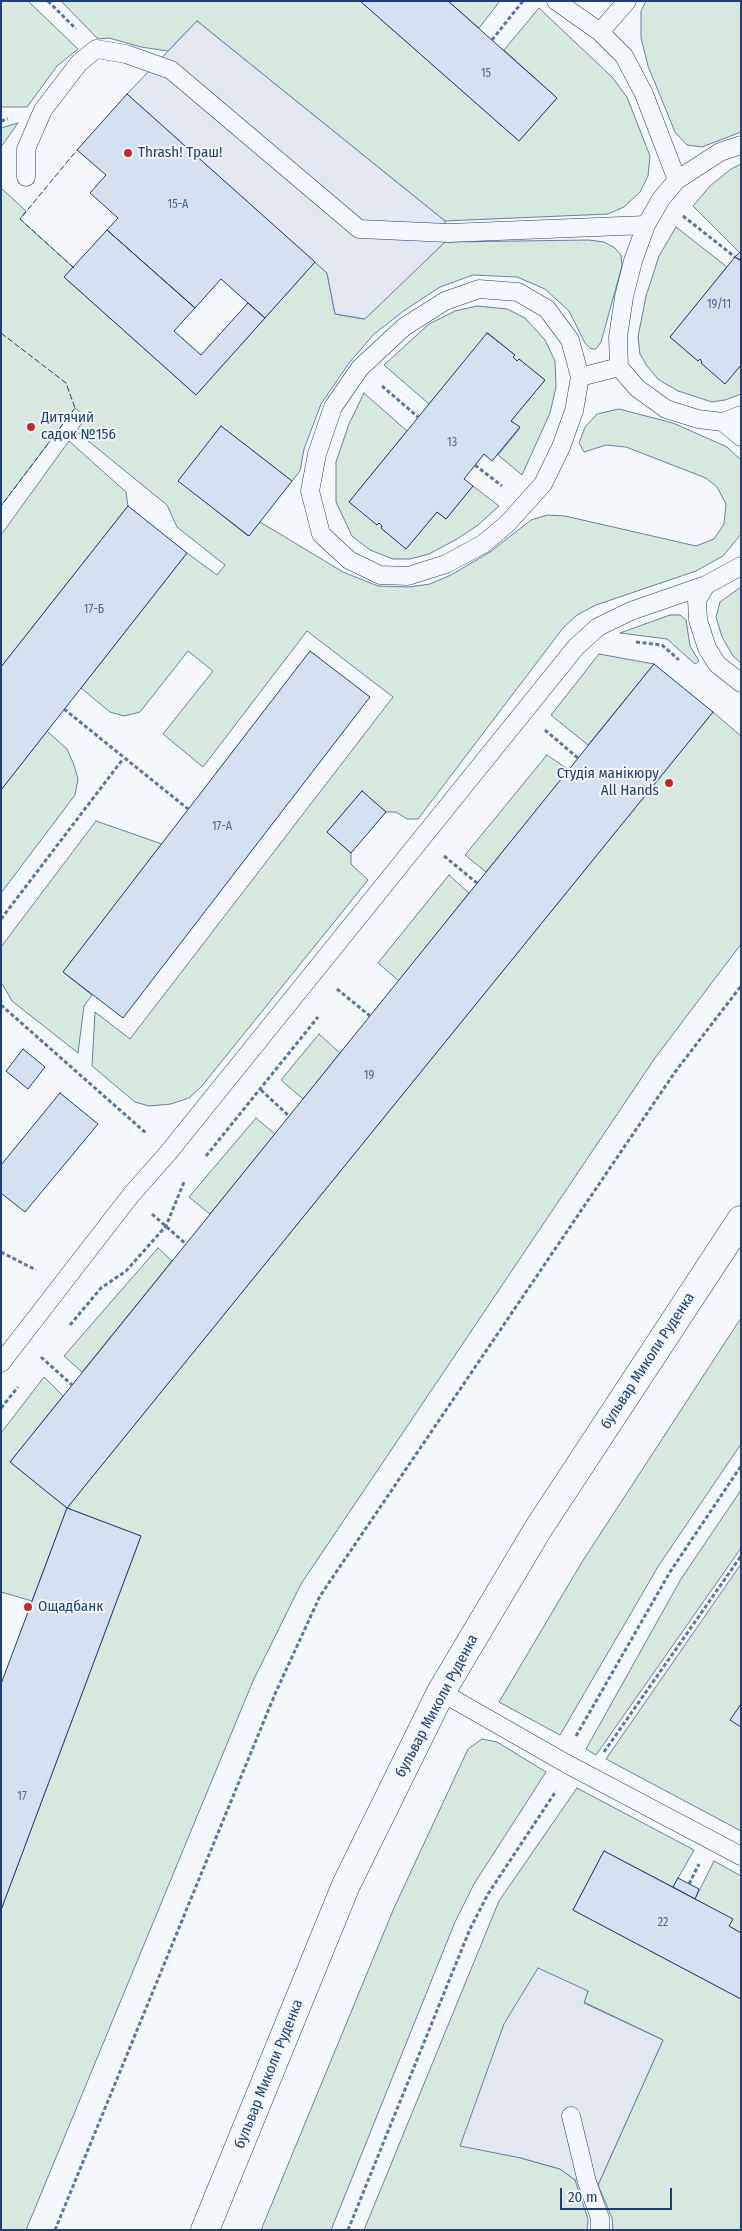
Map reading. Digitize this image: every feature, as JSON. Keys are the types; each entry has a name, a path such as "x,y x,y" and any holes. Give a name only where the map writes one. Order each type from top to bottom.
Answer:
{"street":[{"name":"бульвар Миколи Руденка","path":"205,2230 346,1885 441,1692 538,1529 741,1220"}],"lane":[{"path":"556,1 600,32 624,56 644,94 677,180"},
{"path":"600,32 627,1"},
{"path":"26,177 26,149 42,110 78,63 96,49 126,54 171,70 359,229 449,233 646,225"},
{"path":"741,145 720,152 677,180 661,199 646,225 633,261 624,297 618,337 619,367 637,388 666,409 698,419 723,422 741,415"},
{"path":"479,289 518,292 547,309 570,340 580,377 574,411 561,447 543,484 507,524 483,544 446,564 408,576 380,574 349,560 321,534 310,491 317,454 333,407 360,368 404,327 445,301 479,289"},
{"path":"580,377 619,367"},
{"path":"723,422 741,437"},
{"path":"1,1363 22,1339 62,1283 131,1195 168,1152 522,714 588,636 598,626 631,611 706,585 741,566"},
{"path":"706,585 697,600 698,620 707,648 717,664 741,683"},
{"path":"441,1692 567,1764 741,1856"},
{"path":"571,2116 587,2182 600,2218 600,2230"}],"path":[{"path":"48,1 96,49"},
{"path":"492,40 523,1"},
{"path":"661,199 736,257"},
{"path":"360,368 418,417"},
{"path":"588,636 662,645 683,663"},
{"path":"64,709 123,759 188,809"},
{"path":"522,714 578,758"},
{"path":"541,739 547,732"},
{"path":"1,919 123,759"},
{"path":"422,838 477,883"},
{"path":"439,864 450,850"},
{"path":"315,971 370,1016"},
{"path":"332,998 344,983"},
{"path":"55,2230 274,1694 320,1596 669,1080 741,986"},
{"path":"1,1005 168,1152"},
{"path":"205,1156 320,1014"},
{"path":"275,1104 289,1116"},
{"path":"66,1330 101,1288 126,1271 166,1226 181,1186 187,1178"},
{"path":"176,1234 186,1244"},
{"path":"1,1252 62,1283"},
{"path":"22,1339 72,1385"},
{"path":"36,1365 48,1351"},
{"path":"1,1408 18,1386"},
{"path":"348,2230 470,1929 488,1894 563,1780 572,1743 670,1572 741,1466"},
{"path":"589,1776 741,1556"}],"shaded area":[{"path":"1,1 28,1 78,49 57,66 27,107 1,107"},
{"path":"61,1 360,1 519,141 557,98 504,50 539,8 612,77 627,97 650,156 648,176 640,192 624,207 608,214 445,221 197,21 168,51 141,47 109,38 98,39"},
{"path":"448,1 500,1 479,28"},
{"path":"646,1 741,1 741,132 702,147 687,145 675,132 648,66 641,38 641,11"},
{"path":"197,21 445,221 445,242 365,319 335,314 327,273 127,94"},
{"path":"18,123 1,147 1,128"},
{"path":"741,164 741,254 693,206 710,186 731,169"},
{"path":"1,188 26,211 20,219 74,268 65,278 196,395 315,262 327,273 335,314 364,319 445,242 589,240 604,242 615,248 621,255 622,266 601,342 596,349 591,349 585,343 569,311 545,289 517,277 473,275 440,287 405,310 374,334 349,363 321,404 304,449 300,471 292,481 221,426 179,481 248,536 260,522 343,572 378,586 409,587 430,584 451,575 490,552 531,520 547,515 565,516 696,546 714,539 724,524 726,504 717,487 706,478 626,447 606,445 584,452 579,443 585,427 597,414 619,409 673,423 727,447 741,460 741,534 723,556 696,571 596,605 577,615 563,628 418,819 407,819 396,812 386,812 362,791 327,832 351,853 351,864 368,880 201,1087 189,1098 171,1104 149,1106 135,1102 92,1066 95,1012 130,1039 393,697 307,631 203,767 163,734 213,671 188,651 140,712 124,716 110,712 81,688 187,553 217,575 225,565 177,527 167,505 76,431 86,418 75,408 1,506"},
{"path":"676,227 727,267 670,337 698,361 700,359 701,363 725,383 741,365 741,394 725,400 712,402 678,391 659,380 640,354 638,337 646,296 659,256"},
{"path":"477,306 507,309 525,318 545,340 555,361 556,387 550,413 522,475 498,455 520,428 511,421 545,380 519,359 517,361 513,357 515,355 488,333 429,404 384,365 429,324 455,311"},
{"path":"364,393 407,431 349,502 379,523 382,526 381,528 406,549 437,512 446,519 473,486 499,506 478,525 457,539 429,554 410,559 393,559 370,550 352,536 336,502 336,462 349,424"},
{"path":"69,441 126,492 128,506 1,667 1,535"},
{"path":"741,587 741,663 733,656 722,637 716,617 720,602"},
{"path":"670,615 680,615 686,620 690,646 699,661 695,664 667,639 620,633"},
{"path":"599,654 654,664 588,745 551,715"},
{"path":"713,712 741,736 741,944 655,1058 301,1584 253,1681 26,2230 1,2230 1,1910 141,1536 67,1508"},
{"path":"47,731 67,749 74,765 78,779 75,795 1,893 1,790"},
{"path":"547,755 569,770 486,872 465,855"},
{"path":"96,821 162,844 63,972 92,995 84,1006 78,1053 12,1001 1,982 1,947"},
{"path":"449,875 469,893 399,981 378,963"},
{"path":"319,1034 340,1053 303,1099 281,1080"},
{"path":"256,1118 275,1134 210,1214 189,1197"},
{"path":"158,1248 172,1261 82,1372 64,1356"},
{"path":"741,1318 741,1444 659,1565 560,1735 499,1702 582,1562"},
{"path":"44,1377 63,1396 10,1462 67,1508 32,1601 1,1592 1,1433"},
{"path":"741,1490 741,1548 596,1755 586,1749 681,1579"},
{"path":"741,1564 741,1704 731,1720 741,1727 741,1831 606,1759"},
{"path":"482,1739 497,1742 546,1772 474,1884 455,1922 331,2230 261,2230 394,1908 468,1749"},
{"path":"577,1788 694,1850 673,1887 604,1851 573,1910 741,1999 741,2230 613,2230 612,2218 598,2185 663,2040 584,2002 588,1991 521,2158 560,2169 575,2180 588,2219 587,2230 364,2230 499,1901"},
{"path":"714,1861 741,1876 741,1933 729,1926 732,1919 695,1899"},
{"path":"538,1968 588,1991 584,2003 663,2040 598,2185 575,2180 560,2169 521,2158 460,2146 504,2024"}],"building":[{"path":"360,1 448,1 557,98 519,141"},
{"path":"127,94 315,262 265,318 221,279 195,308 107,230 118,218 90,193 106,175 77,150"},
{"path":"107,230 195,308 174,331 201,355 248,303 265,318 196,395 64,277"},
{"path":"741,251 741,261 735,257"},
{"path":"735,257 741,260 741,365 725,384 701,363 700,359 698,361 670,337"},
{"path":"487,333 515,355 513,357 517,361 519,359 545,380 511,421 520,427 492,461 484,454 464,479 473,486 446,519 437,512 406,549 381,528 382,526 379,523 377,525 349,502"},
{"path":"221,426 292,481 249,536 178,481"},
{"path":"128,506 187,553 1,790 1,667"},
{"path":"310,651 370,697 123,1018 63,972"},
{"path":"654,664 713,712 67,1508 10,1462"},
{"path":"362,791 386,812 351,853 327,832"},
{"path":"23,1049 45,1067 28,1089 6,1071"},
{"path":"60,1093 98,1124 25,1212 1,1193 1,1165"},
{"path":"67,1508 141,1536 1,1910 1,1684"},
{"path":"741,1704 741,1727 730,1720"},
{"path":"604,1851 733,1919 729,1926 741,1933 741,1999 573,1910"},
{"path":"678,1878 699,1889 695,1899 673,1887"}],"fence":[{"path":"74,268 20,219 77,150"},
{"path":"1,333 66,383 75,408 1,506"}],"place":[{"name":"Thrash! Траш!","path":"128,153"},
{"name":"Дитячий садок №156","path":"31,427"},
{"name":"Студія манікюру All Hands","path":"669,783"},
{"name":"Ощадбанк","path":"28,1607"}]}
